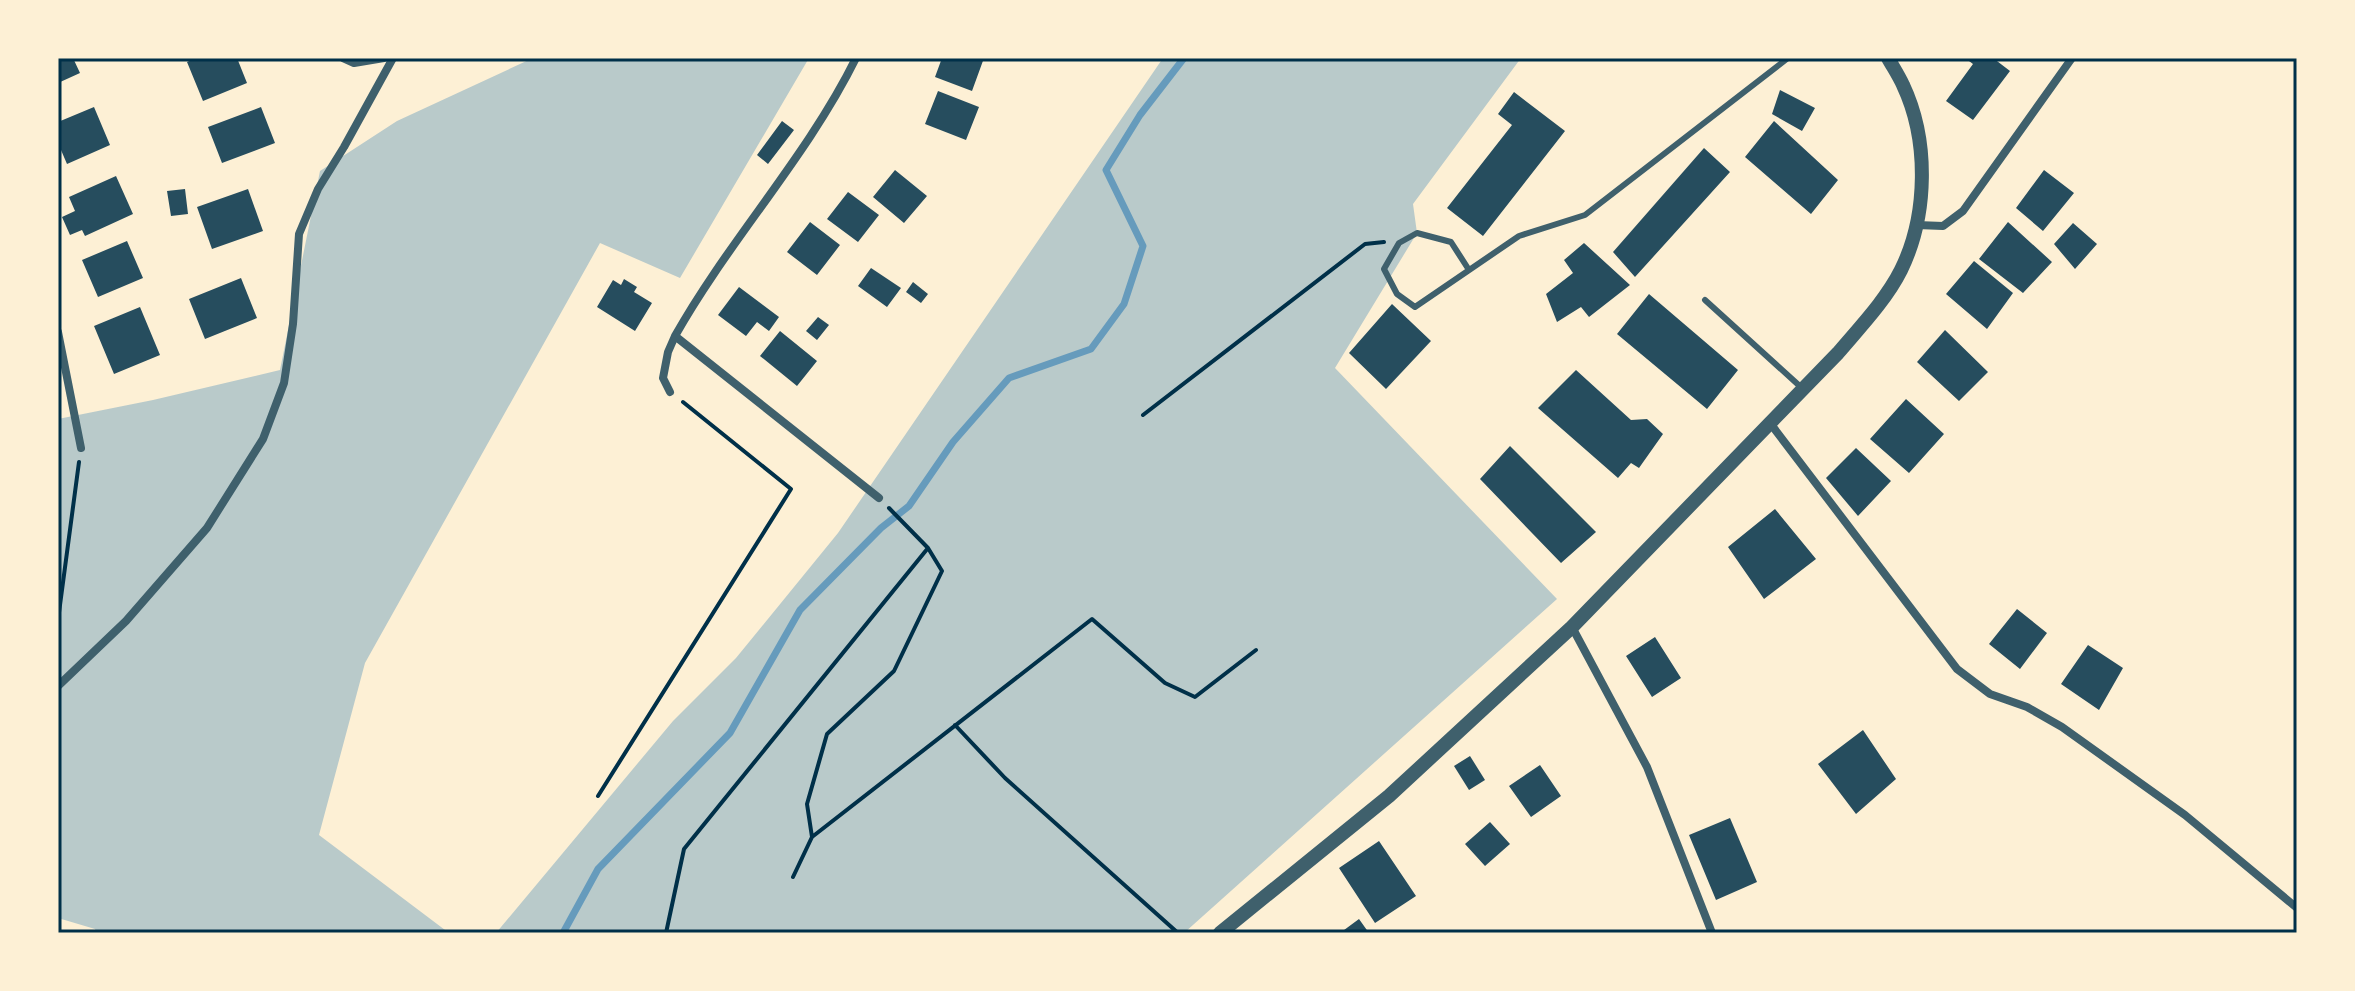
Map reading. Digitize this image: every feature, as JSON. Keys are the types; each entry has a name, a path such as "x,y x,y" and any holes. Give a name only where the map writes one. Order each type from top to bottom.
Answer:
{"street":[{"path":"343,58 354,63 384,58"},
{"path":"58,686 126,621 207,528 263,439 284,383 293,324 299,234 318,189 393,58"},
{"path":"670,392 663,378 675,336 696,300 819,123 856,58"},
{"path":"1220,933 1389,796 1572,627 1838,353 1890,287 1900,272 1917,225 1921,155 1916,121 1904,86 1888,58"},
{"path":"1917,225 1943,226 1963,211 2072,58"},
{"path":"58,332 81,448"},
{"path":"675,336 879,498"},
{"path":"1770,423 1957,669 1990,694 2027,707 2088,745 2185,815 2297,908"},
{"path":"1572,627 1647,767 1712,933"}],"lane":[{"path":"1469,270 1451,242 1417,233 1399,243 1384,269 1397,294 1415,307 1519,236 1585,215 1788,58"},
{"path":"1705,300 1803,389"}],"path":[{"path":"1143,415 1365,244 1406,239"},
{"path":"598,796 791,489 670,392"},
{"path":"58,620 81,448"},
{"path":"812,837 807,804 827,734 894,671 942,571 928,548 879,498"},
{"path":"666,933 684,849 928,548"},
{"path":"793,877 812,837 1092,619 1165,683 1195,697 1256,650"},
{"path":"955,725 1005,778 1178,933"}],"shaded area":[{"path":"533,58 809,58 680,278 600,243 365,663 319,835 449,933 96,933 95,929 58,918 58,419 280,370 320,171 397,121"},
{"path":"1163,58 1521,58 1413,204 1417,233 1335,368 1557,599 1184,933 496,933 673,721 736,658 838,533"}],"building":[{"path":"58,58 73,58 80,73 58,83"},
{"path":"196,58 237,58 247,83 203,101 187,62"},
{"path":"942,58 984,58 972,91 935,77"},
{"path":"1965,58 1993,58 2010,71 1973,120 1946,101 1973,64"},
{"path":"1780,90 1815,108 1802,131 1772,114"},
{"path":"938,91 979,107 966,140 925,124"},
{"path":"1514,92 1565,131 1483,236 1447,208 1512,125 1498,114"},
{"path":"94,107 110,145 67,164 58,143 58,122"},
{"path":"261,107 275,143 222,163 208,127"},
{"path":"782,121 794,130 768,164 757,155"},
{"path":"1774,121 1838,180 1811,214 1745,157"},
{"path":"1704,148 1730,172 1635,277 1613,252"},
{"path":"895,170 927,196 904,223 873,197"},
{"path":"2044,170 2074,193 2043,231 2016,208"},
{"path":"116,176 133,214 85,236 82,230 70,235 62,217 75,211 69,197"},
{"path":"185,189 188,214 171,216 167,191"},
{"path":"248,189 263,231 212,249 197,207"},
{"path":"848,192 879,215 858,242 827,219"},
{"path":"810,222 840,245 817,275 787,252"},
{"path":"2008,222 2052,262 2023,293 1979,259"},
{"path":"2073,223 2097,244 2075,269 2054,244"},
{"path":"127,241 143,278 98,297 82,260"},
{"path":"1584,243 1630,285 1589,317 1581,307 1557,322 1546,294 1573,273 1564,260"},
{"path":"1974,261 2013,293 1987,329 1946,294"},
{"path":"871,268 901,288 887,307 858,286"},
{"path":"241,278 257,318 205,339 189,299"},
{"path":"624,279 637,287 634,292 652,303 635,331 597,307 613,280 621,285"},
{"path":"913,282 928,294 921,303 906,292"},
{"path":"739,287 779,317 769,331 757,322 746,336 718,315"},
{"path":"1649,294 1738,370 1707,409 1617,334"},
{"path":"1392,304 1431,341 1386,389 1349,353"},
{"path":"140,307 160,355 114,374 94,326"},
{"path":"818,317 829,325 817,340 806,331"},
{"path":"1945,330 1988,372 1959,401 1917,362"},
{"path":"780,331 817,361 797,386 760,356"},
{"path":"1576,370 1631,420 1647,419 1663,434 1639,468 1631,463 1618,478 1538,408"},
{"path":"1906,399 1944,434 1909,473 1870,439"},
{"path":"1510,446 1596,532 1561,563 1480,479"},
{"path":"1856,448 1891,481 1858,516 1826,478"},
{"path":"1775,509 1816,559 1764,599 1728,547"},
{"path":"2017,609 2047,633 2020,669 1989,644"},
{"path":"1655,637 1681,678 1652,697 1626,656"},
{"path":"2088,645 2123,668 2099,710 2061,684"},
{"path":"1863,730 1896,779 1856,814 1818,764"},
{"path":"1470,756 1485,780 1469,790 1454,766"},
{"path":"1540,765 1561,796 1531,817 1509,786"},
{"path":"1730,818 1757,882 1716,900 1689,835"},
{"path":"1490,822 1510,844 1485,866 1465,844"},
{"path":"1379,841 1416,896 1375,923 1339,868"},
{"path":"1359,919 1369,933 1340,933"}],"waterway":[{"path":"563,933 598,869 730,733 800,610 881,528 909,506 953,442 1009,378 1091,349 1124,304 1143,246 1106,170 1140,115 1184,58"}]}
